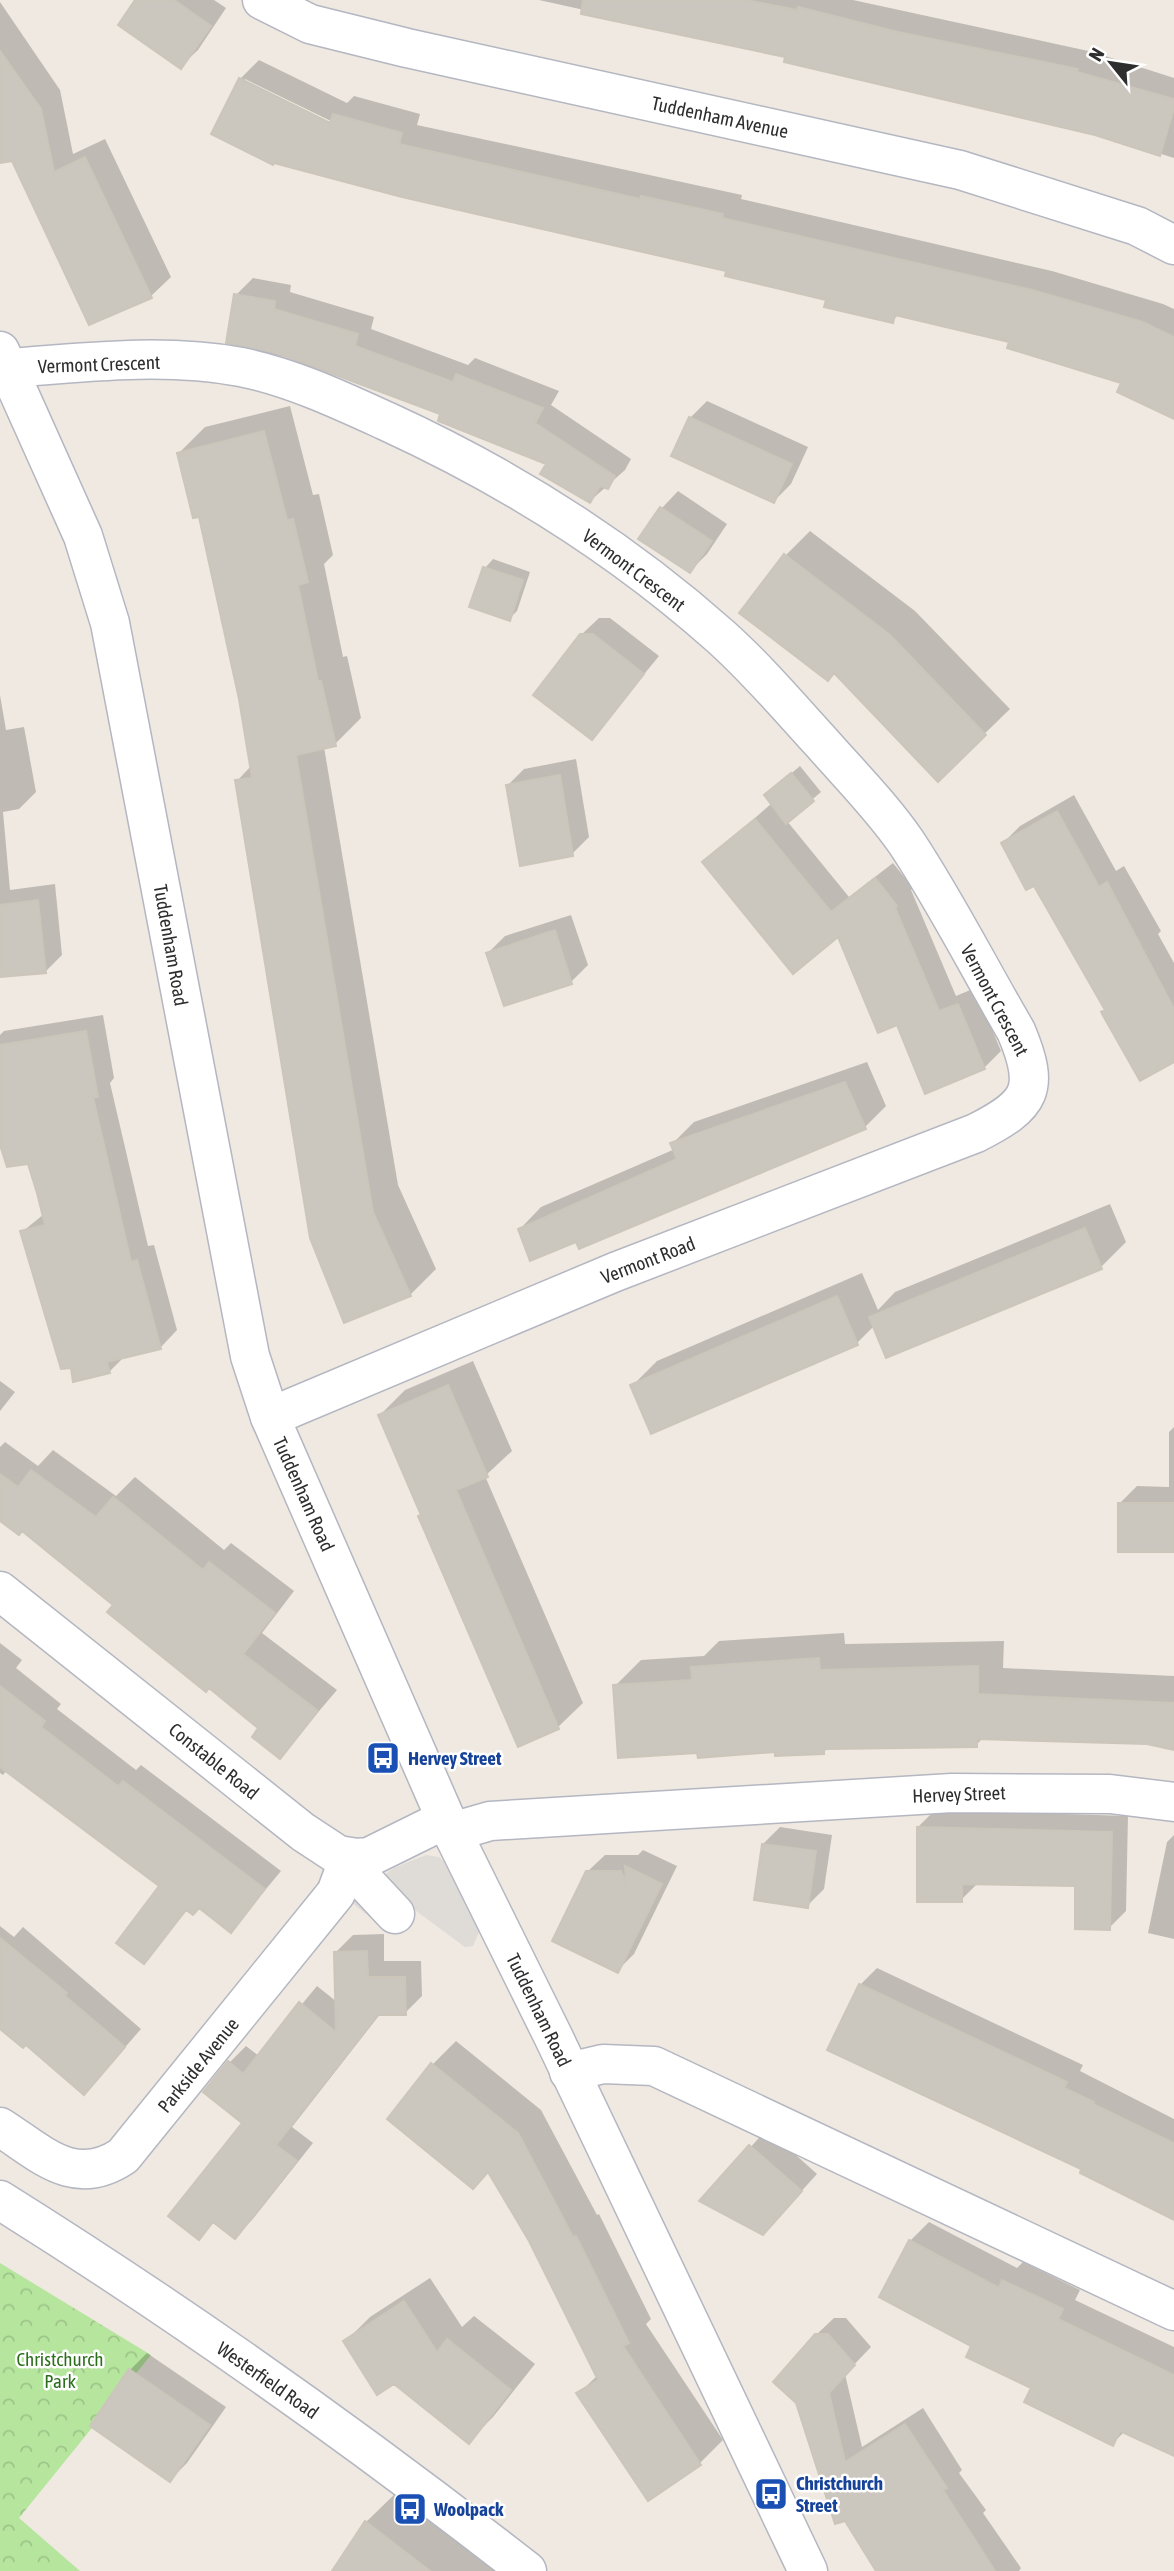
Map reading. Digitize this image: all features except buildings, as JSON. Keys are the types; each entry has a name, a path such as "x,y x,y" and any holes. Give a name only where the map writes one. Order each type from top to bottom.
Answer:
{"street":[{"name":"Tuddenham Avenue","path":"262,0 310,24 407,48 960,170 1137,226 1174,246"},
{"name":"Vermont Crescent","path":"5,359 191,361 242,368 291,382 352,405 452,451 548,507 649,578 719,636 764,679 905,840 1016,1031 1028,1060 1028,1086 1023,1101"},
{"name":"Tuddenham Road","path":"5,359 83,536 110,623 242,1320 250,1356 270,1417 449,1826 808,2571"},
{"name":"Vermont Road","path":"270,1417 615,1272 976,1133 1010,1116 1023,1101"},
{"name":"Constable Road","path":"0,1591 303,1832 358,1871"},
{"name":"Hervey Street","path":"449,1826 489,1821 952,1793 1110,1794 1174,1802"},
{"path":"395,1914 358,1871 369,1857 449,1826"},
{"name":"Parkside Avenue","path":"0,2127 60,2165 77,2171 95,2171 123,2156 336,1893 358,1871"},
{"path":"569,2072 603,2064 654,2066 1174,2311"},
{"name":"Westerfield Road","path":"0,2200 161,2305 310,2409 527,2571"}],"green space":[{"name":"Christchurch Park","path":"0,2263 151,2355 19,2518 80,2571 0,2571"}],"shaded area":[{"path":"426,1855 439,1857 444,1862 479,1932 473,1946 465,1947 404,1902 385,1929 347,1899 396,1867"}],"place":[{"name":"Hervey Street","path":"383,1758"},
{"name":"Christchurch Street","path":"771,2494"},
{"name":"Woolpack","path":"410,2509"}]}
